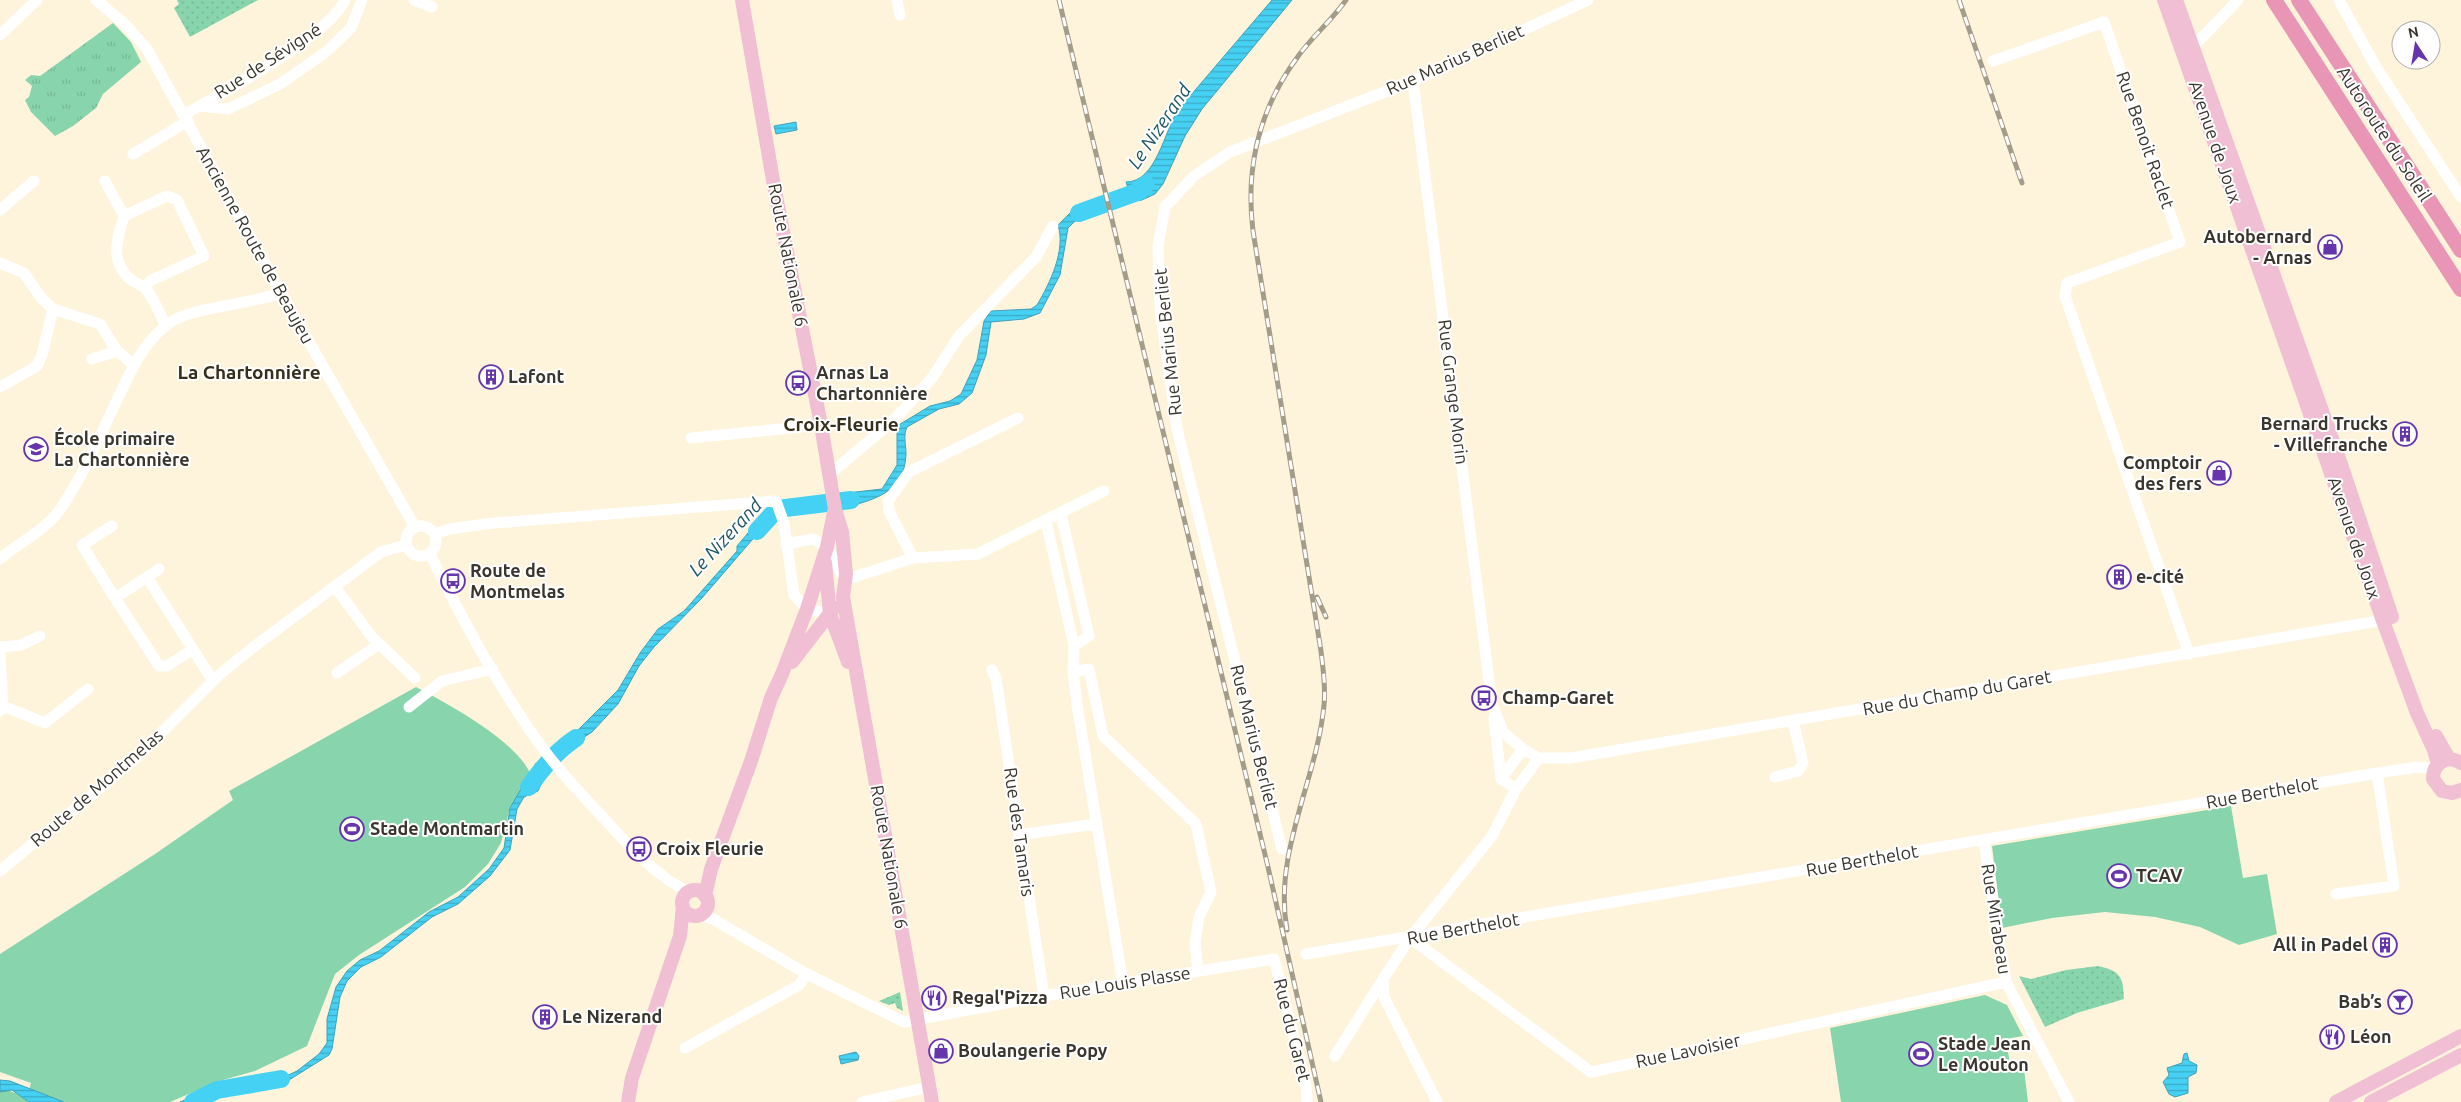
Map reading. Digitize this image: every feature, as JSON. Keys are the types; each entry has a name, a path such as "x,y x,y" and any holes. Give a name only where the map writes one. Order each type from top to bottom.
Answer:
{"highway":[{"name":"Autoroute du Soleil","path":"2274,0 2461,289"},
{"name":"Autoroute du Soleil","path":"2299,0 2461,250"}],"main road":[{"name":"Route Nationale 6","path":"742,0 774,186 821,425 835,509 842,532 845,580 843,597 932,1102"},
{"name":"Avenue de Joux","path":"2164,0 2188,49 2341,464 2387,619 2426,714 2443,767"},
{"name":"Avenue de Joux","path":"2176,0 2188,49"},
{"name":"Route Nationale 6","path":"835,509 826,552 830,614 860,694"},
{"path":"628,1102 632,1078 680,936 697,905 711,869 751,761 771,698 807,609 826,552"},
{"path":"782,674 843,597"},
{"path":"2443,767 2442,792 2452,793 2461,790"},
{"path":"2336,1102 2461,1036"},
{"path":"2371,1102 2461,1055"}],"street":[{"path":"0,35 37,0"},
{"name":"Ancienne Route de Beaujeu","path":"96,0 126,25 147,50 281,294 415,527"},
{"name":"Rue de Sévigné","path":"133,154 186,118 199,106 302,44 328,22 344,0"},
{"path":"199,106 228,109 280,84 326,52 351,28 362,0"},
{"path":"414,0 432,7"},
{"path":"897,0 900,16"},
{"name":"Rue Marius Berliet","path":"1282,849 1177,429 1160,309 1158,246 1165,207 1194,176 1230,152 1413,81 1588,0"},
{"path":"2188,49 2238,0"},
{"path":"2339,0 2376,67 2461,197"},
{"name":"Rue Benoit Raclet","path":"1993,61 2104,22 2180,242 2067,283 2065,296 2189,654"},
{"name":"Rue Grange Morin","path":"1413,81 1501,779"},
{"path":"0,210 34,181"},
{"path":"105,181 124,216 116,247 116,255 125,275 134,283 145,288 166,326"},
{"path":"124,216 167,196 177,200 204,256 150,282 145,288"},
{"path":"830,474 895,419 932,378 959,336 1036,257 1053,226"},
{"path":"0,263 24,273 42,299 53,309 100,324 117,351 134,365"},
{"path":"0,559 36,534 60,510 76,486 134,365 154,336 172,321 200,312 266,299 281,294"},
{"path":"0,387 37,366 42,355 53,309"},
{"path":"92,359 117,351"},
{"path":"913,558 889,511 888,501 909,472 1018,418"},
{"path":"691,438 821,425"},
{"path":"786,544 813,539 826,552 845,580 913,558 978,554 1104,491"},
{"path":"435,534 449,529 494,523 776,501 784,523 794,595 807,609 830,614"},
{"path":"1061,514 1089,636 1074,646"},
{"path":"1046,521 1074,646 1073,672 1123,983"},
{"path":"112,526 82,545 159,666 167,666 193,649"},
{"path":"415,527 428,527 435,534 436,545 430,554 415,555 406,544 408,534 415,527"},
{"name":"Route de Montmelas","path":"0,871 136,758 213,681 296,613 336,587 381,552 406,544"},
{"path":"430,554 493,669 544,750 642,859 697,905"},
{"path":"115,598 159,569"},
{"path":"147,578 213,681"},
{"path":"336,587 378,644 415,678"},
{"name":"Rue du Champ du Garet","path":"1523,749 1539,758 1571,758 2387,619"},
{"path":"0,647 20,645 40,636"},
{"path":"337,673 378,644"},
{"path":"0,654 2,709 45,723 88,689"},
{"path":"410,707 442,681 493,669"},
{"path":"1073,672 1089,669 1103,736 1196,824 1211,892 1199,917 1195,944 1198,971"},
{"name":"Rue des Tamaris","path":"992,670 996,678 1044,996"},
{"name":"Rue Grange Morin","path":"1492,704 1503,732 1523,749"},
{"path":"1775,777 1798,771 1803,763 1793,721"},
{"path":"1516,789 1501,779 1523,749"},
{"path":"1335,1056 1410,938 1492,836 1516,789 1539,758"},
{"name":"Rue Berthelot","path":"1306,954 2377,774 2418,768 2443,767"},
{"path":"2336,894 2394,886 2377,774"},
{"path":"1019,834 1096,824"},
{"name":"Rue Mirabeau","path":"1984,841 2006,982 2069,1102"},
{"name":"Rue Louis Plasse","path":"697,905 807,974 904,1022 1044,996 1274,959"},
{"name":"Rue Lavoisier","path":"1410,938 1591,1072 2006,982"},
{"name":"Rue du Garet","path":"1274,959 1306,1084 1307,1102"},
{"path":"685,1048 799,985 807,974"},
{"path":"1383,978 1384,998 1437,1102"},
{"path":"862,1102 930,1087"}],"green space":[{"path":"177,0 258,0 190,37 174,8 179,4"},
{"path":"113,23 131,42 141,62 103,94 96,108 73,126 55,136 31,112 25,100 29,97 32,86 25,80 31,75 40,76"},
{"path":"416,687 462,713 496,736 522,761 530,773 510,808 501,843 488,864 465,887 359,955 335,974 307,1046 255,1071 219,1081 170,1102 65,1102 29,1090 31,1083 0,1072 0,954 155,854 233,800 229,791"},
{"name":"TCAV","path":"2231,806 2243,878 2267,874 2277,934 2239,945 2200,927 2155,917 2105,912 2052,918 2002,928 1992,846"},
{"path":"2098,966 2112,970 2119,976 2123,985 2124,999 2077,1013 2045,1027 2019,976 2031,979 2066,970"},
{"path":"900,992 903,1011 897,1008 895,1003 889,1005 879,1001"},
{"name":"Stade Jean Le Mouton","path":"1985,995 2007,1005 2023,1036 2006,1039 2011,1071 2024,1069 2028,1102 1841,1102 1830,1028"},
{"path":"7,1090 18,1094 29,1102 0,1102 0,1092"}],"water":[{"path":"1272,0 1292,0 1202,109 1185,136 1163,184 1155,194 1142,200 1126,202 1129,191 1126,182 1137,180 1145,174 1158,153 1179,109"},
{"path":"796,122 797,130 776,134 774,126"},
{"path":"1100,201 1101,206 1074,222 1068,228 1060,275 1040,313 1024,319 991,322 986,355 972,393 959,404 939,409 907,427 905,433 906,454 904,467 900,478 893,486 875,498 841,508 838,494 882,489 897,465 897,426 930,406 950,401 961,394 977,360 984,321 991,311 1031,309 1037,305 1047,287 1058,255 1060,235 1058,225 1073,210"},
{"path":"817,499 819,510 799,510 788,513 785,501"},
{"path":"773,510 774,518 771,518 702,598 654,647 639,666 618,704 592,732 560,753 555,748 571,737 618,690 640,653 658,629 684,611 737,551 737,546 765,513"},
{"path":"536,763 546,774 538,791 524,797 517,809 510,850 490,876 458,904 432,917 381,957 361,967 347,981 340,997 332,1049 329,1055 289,1080 259,1088 258,1079 284,1077 297,1071 319,1054 327,1043 327,1019 336,987 347,971 360,960 379,951 429,912 458,897 489,869 504,848 510,808"},
{"path":"856,1052 859,1056 858,1060 841,1064 839,1056"},
{"path":"2187,1053 2189,1061 2197,1065 2196,1073 2188,1077 2188,1093 2175,1097 2169,1094 2163,1082 2169,1075 2167,1068 2182,1063 2184,1054"},
{"path":"252,1079 254,1088 219,1093 197,1102 180,1102 227,1083"},
{"path":"0,1080 10,1081 64,1102 29,1102 12,1090 0,1092"}],"waterway":[{"name":"Le Nizerand","path":"1079,213 1140,191 1146,184"},
{"name":"Le Nizerand","path":"757,531 777,509 851,500"},
{"name":"Le Nizerand","path":"529,787 550,760 576,738"},
{"name":"Le Nizerand","path":"193,1102 217,1090 281,1079"}],"railway":[{"path":"1059,0 1268,867 1321,1102"},
{"path":"1287,930 1284,901 1286,872 1291,844 1320,733 1324,705 1324,685 1321,651 1253,231 1251,183 1258,138 1274,95 1299,55 1346,0"},
{"path":"1959,0 2022,183"},
{"path":"1317,597 1326,617"}],"place":[{"name":"Autobernard - Arnas","path":"2330,247"},
{"name":"Lafont","path":"491,377"},
{"name":"Arnas La Chartonnière","path":"798,383"},
{"name":"Bernard Trucks - Villefranche","path":"2405,434"},
{"name":"École primaire La Chartonnière","path":"36,449"},
{"name":"Comptoir des fers","path":"2219,473"},
{"name":"e-cité","path":"2119,577"},
{"name":"Route de Montmelas","path":"453,581"},
{"name":"Champ-Garet","path":"1484,698"},
{"name":"Stade Montmartin","path":"352,829"},
{"name":"Croix Fleurie","path":"639,849"},
{"name":"TCAV","path":"2119,876"},
{"name":"All in Padel","path":"2385,945"},
{"name":"Regal'Pizza","path":"934,998"},
{"name":"Bab’s","path":"2400,1002"},
{"name":"Le Nizerand","path":"545,1017"},
{"name":"Léon","path":"2332,1037"},
{"name":"Boulangerie Popy","path":"941,1051"},
{"name":"Stade Jean Le Mouton","path":"1921,1054"}],"district":[{"name":"La Chartonnière","path":"249,372"},
{"name":"Croix-Fleurie","path":"841,424"}]}
